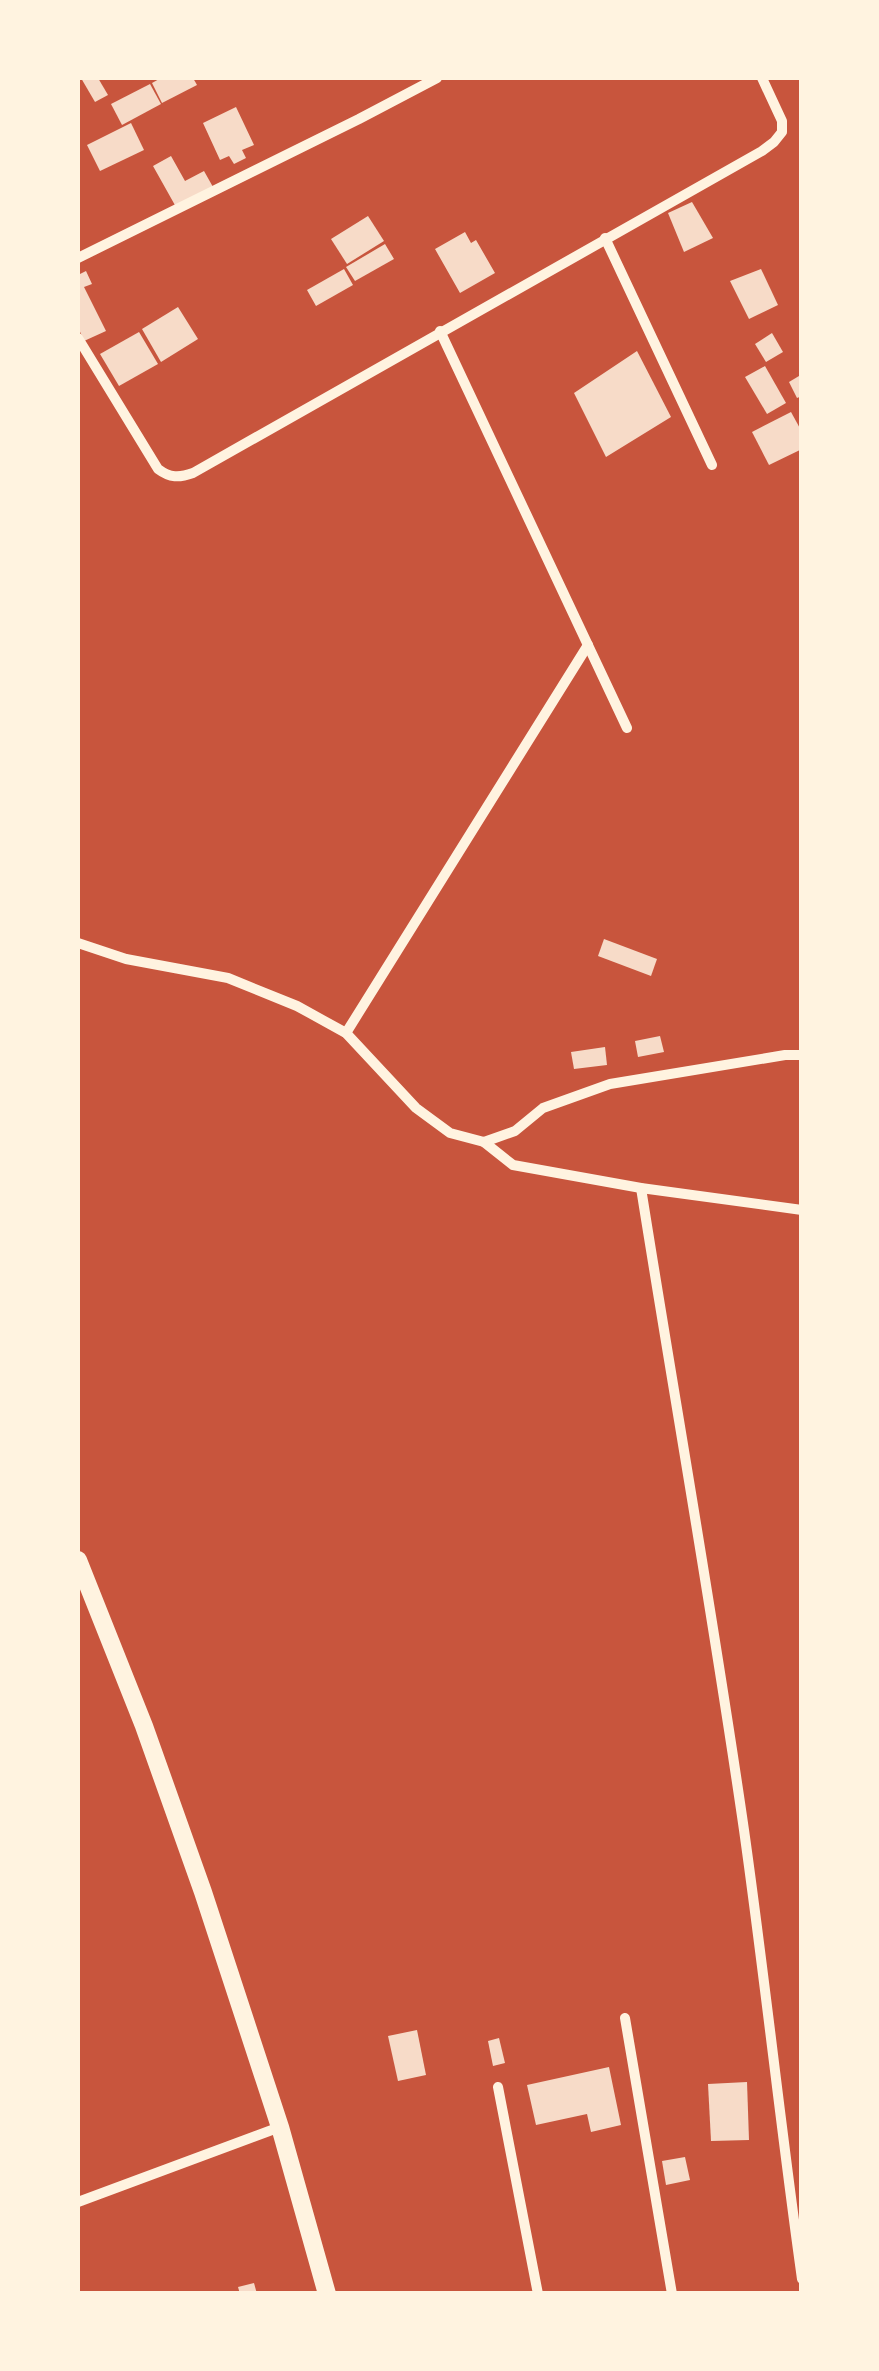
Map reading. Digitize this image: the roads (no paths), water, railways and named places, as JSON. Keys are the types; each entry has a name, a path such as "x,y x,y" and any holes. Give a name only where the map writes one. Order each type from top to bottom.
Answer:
{"main road":[{"path":"78,1560 204,1892 280,2127 326,2294"}],"street":[{"path":"78,258 438,78"},
{"path":"78,338 158,469 182,477 774,142 782,132 782,120 762,78"},
{"path":"605,238 712,465"},
{"path":"440,332 627,728"},
{"path":"346,1033 588,645"},
{"path":"78,944 126,959 228,978 297,1006 346,1033 416,1108 450,1133 484,1142 513,1165 641,1188 802,1210"},
{"path":"484,1142 515,1131 544,1108 610,1084 802,1055"},
{"path":"641,1188 736,1777 802,2280"},
{"path":"625,2018 672,2294"},
{"path":"498,2087 538,2294"},
{"path":"78,2202 280,2127"}]}
